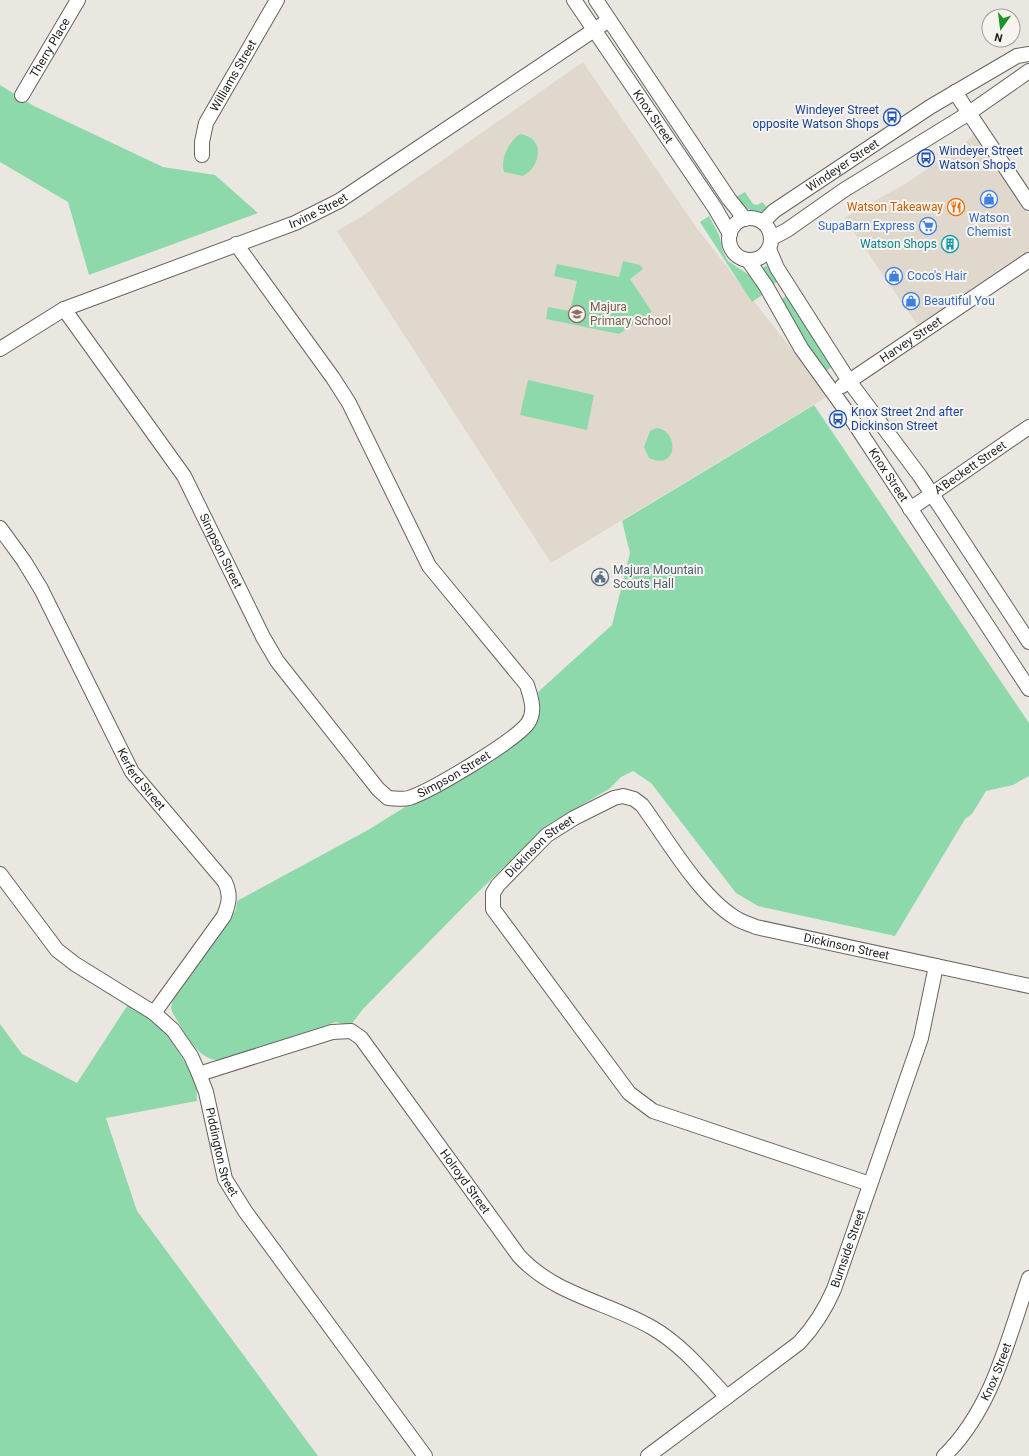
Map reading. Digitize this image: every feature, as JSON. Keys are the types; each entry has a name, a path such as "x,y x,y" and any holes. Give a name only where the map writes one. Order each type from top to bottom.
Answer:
{"street":[{"name":"Therry Place","path":"22,96 78,0"},
{"name":"Williams Street","path":"202,154 202,142 206,123 277,0"},
{"name":"Knox Street","path":"574,0 715,208 730,234"},
{"name":"Knox Street","path":"596,0 729,199 745,219"},
{"name":"Irvine Street","path":"0,349 64,309 300,220 339,201 609,20"},
{"name":"Windeyer Street","path":"763,222 774,211 930,107 1017,56 1029,54"},
{"name":"Windeyer Street","path":"771,244 787,230 844,190 969,113 1029,71"},
{"path":"954,92 1029,203"},
{"path":"753,218 763,222 770,230 771,244 761,258 748,260 739,257 732,250 729,242 730,234 736,223 745,219 753,218"},
{"name":"Simpson Street","path":"64,309 184,476 277,661 378,789 388,798 408,798 471,765 518,733 528,723 532,714 532,703 527,685 429,566 349,403 333,378 236,244"},
{"name":"Knox Street","path":"771,244 777,268 849,381 920,476 930,494 1029,642"},
{"name":"Knox Street","path":"748,260 766,286 801,348 832,392 1029,689"},
{"name":"Harvey Street","path":"832,392 1029,260"},
{"name":"A'Beckett Street","path":"910,509 1029,427"},
{"name":"Kerferd Street","path":"0,528 24,560 41,589 132,772 225,882 230,893 229,904 224,916 154,1012"},
{"name":"Dickinson Street","path":"870,1184 653,1111 628,1093 505,928 493,909 493,893 498,885 547,835 574,818 614,798 623,796 634,799 642,805 694,877 720,907 734,918 756,927 1029,986"},
{"name":"Piddington Street","path":"0,874 57,950 75,964 154,1012 173,1030 191,1056 206,1092 225,1180 250,1217 425,1456"},
{"name":"Burnside Street","path":"648,1456 799,1343 813,1328 824,1311 834,1289 921,1038 936,966"},
{"name":"Holroyd Street","path":"199,1074 332,1032 351,1031 361,1038 519,1256 532,1270 556,1285 649,1326 667,1336 727,1397"},
{"name":"Knox Street","path":"951,1454 983,1403 1000,1362 1029,1278"}],"shaded area":[{"name":"Majura Primary School","path":"583,62 696,227 828,396 551,563 337,231 364,215"},
{"name":"Watson Shops","path":"975,133 1029,215 1029,254 918,326 844,218 905,184 964,144"}],"green space":[{"path":"0,85 34,106 163,167 215,175 258,213 89,275 68,202 0,162"},
{"path":"520,134 534,141 537,146 538,153 534,166 523,176 504,172 503,167 506,151 512,141"},
{"path":"745,192 753,204 757,205 762,202 768,208 765,212 756,212 748,209 734,198"},
{"path":"709,216 719,235 723,252 728,261 749,275 765,293 752,302 700,222"},
{"path":"623,261 640,265 643,269 630,279 652,312 619,334 546,319 548,307 570,311 577,281 554,276 557,264 619,277"},
{"path":"767,265 777,282 772,285 759,270"},
{"path":"787,295 833,366 826,371 823,369 784,312 780,301"},
{"path":"528,380 594,395 587,430 520,415"},
{"path":"814,405 1029,723 1029,776 1013,785 986,791 972,814 965,819 895,936 758,906 736,893 651,783 633,771 621,777 609,789 549,824 477,893 363,1009 350,1026 336,1022 221,1060 205,1056 198,1051 187,1037 173,1014 171,1008 173,997 229,921 236,909 237,901 368,830 534,727 540,710 538,692 612,625 630,553 622,521"},
{"path":"656,428 664,430 669,435 672,442 670,455 666,459 659,461 649,458 644,447 650,431"},
{"path":"129,1003 162,1026 196,1080 197,1101 106,1118 137,1211 318,1456 0,1456 0,1024 22,1054 77,1083"}],"place":[{"name":"Windeyer Street opposite Watson Shops","path":"892,117"},
{"name":"Windeyer Street Watson Shops","path":"926,158"},
{"name":"Watson Chemist","path":"989,199"},
{"name":"Watson Takeaway","path":"956,207"},
{"name":"SupaBarn Express","path":"928,226"},
{"name":"Watson Shops","path":"950,244"},
{"name":"Coco's Hair","path":"894,276"},
{"name":"Beautiful You","path":"911,301"},
{"name":"Majura Primary School","path":"577,314"},
{"name":"Knox Street 2nd after Dickinson Street","path":"838,419"},
{"name":"Majura Mountain Scouts Hall","path":"600,577"}]}
